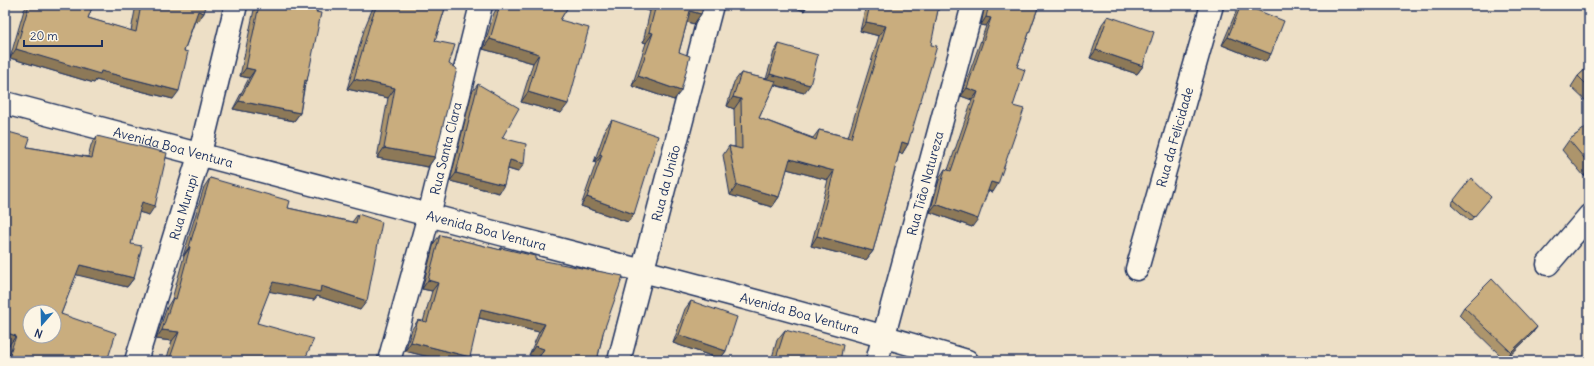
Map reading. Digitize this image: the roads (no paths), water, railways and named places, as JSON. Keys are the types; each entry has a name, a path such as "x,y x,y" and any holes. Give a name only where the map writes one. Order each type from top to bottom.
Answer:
{"street":[{"name":"Rua Murupi","path":"136,361 200,153 236,5"},
{"name":"Rua Santa Clara","path":"389,361 429,215 481,5"},
{"name":"Rua da União","path":"619,361 712,5"},
{"name":"Rua Tião Natureza","path":"877,361 972,5"},
{"name":"Rua da Felicidade","path":"1137,269 1212,5"},
{"name":"Avenida Boa Ventura","path":"5,103 200,153 642,271 884,336 967,361"},
{"path":"1548,264 1589,216"}]}
